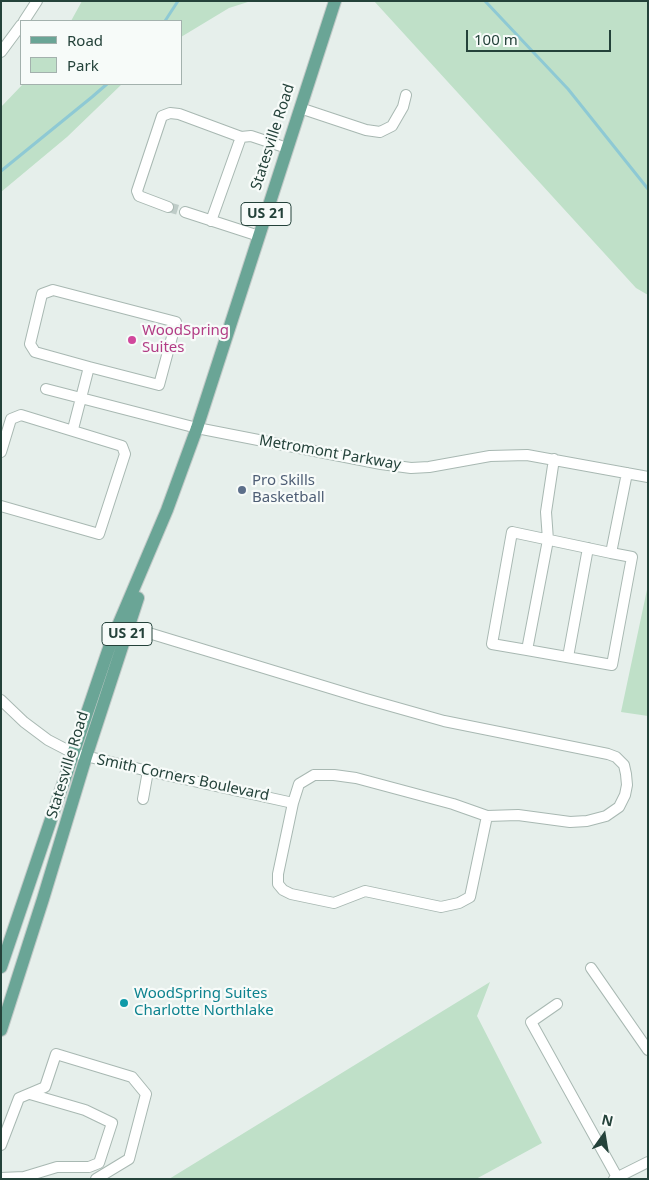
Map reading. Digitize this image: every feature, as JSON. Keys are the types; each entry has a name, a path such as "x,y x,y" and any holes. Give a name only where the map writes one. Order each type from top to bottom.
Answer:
{"main road":[{"name":"Statesville Road","path":"1,967 111,642 167,510 197,428 335,1"},
{"name":"Statesville Road","path":"1,1030 86,757 167,510"}],"street":[{"path":"25,20 37,1"},
{"path":"1,52 20,26"},
{"path":"300,108 366,130 380,132 392,126 403,107 406,95"},
{"path":"168,207 139,196 137,191 162,116 170,112 241,137 251,136 287,148"},
{"path":"211,221 241,137"},
{"path":"185,212 259,236"},
{"path":"53,290 176,322 159,385 88,367 35,352 30,344 42,294 53,290"},
{"path":"72,429 88,367"},
{"name":"Metromont Parkway","path":"46,389 197,428 381,464 410,468 430,467 490,456 507,454 528,455 648,477"},
{"path":"1,452 11,419 21,414 122,446 126,454 99,534 1,506"},
{"path":"527,650 548,540 546,512 554,459"},
{"path":"611,553 626,473"},
{"path":"512,532 548,540 632,557 612,665 492,644 512,532"},
{"path":"568,657 588,548"},
{"path":"129,627 444,721 608,754 616,757 624,765 626,774 625,795 619,807 606,816 587,821 570,822 518,815 487,816 453,804 356,778 334,774 314,775 298,784 278,874 278,884 283,890 292,894 334,903 365,891 441,907 459,903 470,897 487,816"},
{"name":"Smith Corners Boulevard","path":"1,700 42,736 73,753 293,803"},
{"path":"144,799 148,771"},
{"path":"592,968 648,1050"},
{"path":"557,1004 532,1022 615,1178 648,1162"},
{"path":"1,1145 19,1098 45,1087 56,1054 132,1077 146,1094 129,1159 96,1179"},
{"path":"1,1178 24,1177 57,1167 89,1166 99,1163 112,1123 84,1110 30,1094"}],"green space":[{"path":"82,1 251,1 229,8 182,36 182,20 72,20"},
{"path":"374,1 648,1 648,295 636,288"},
{"path":"22,85 121,85 67,137 1,192 1,107"},
{"path":"648,585 648,716 621,712"},
{"path":"490,982 477,1016 542,1143 476,1179 169,1179"}],"waterway":[{"path":"166,20 178,1"},
{"path":"485,1 568,89 648,189"},
{"path":"1,171 106,85"}],"tunnel":[{"path":"168,207 185,212"}],"place":[{"name":"WoodSpring Suites","path":"132,340"},
{"name":"Pro Skills Basketball","path":"242,490"},
{"name":"WoodSpring Suites Charlotte Northlake","path":"124,1003"}]}
